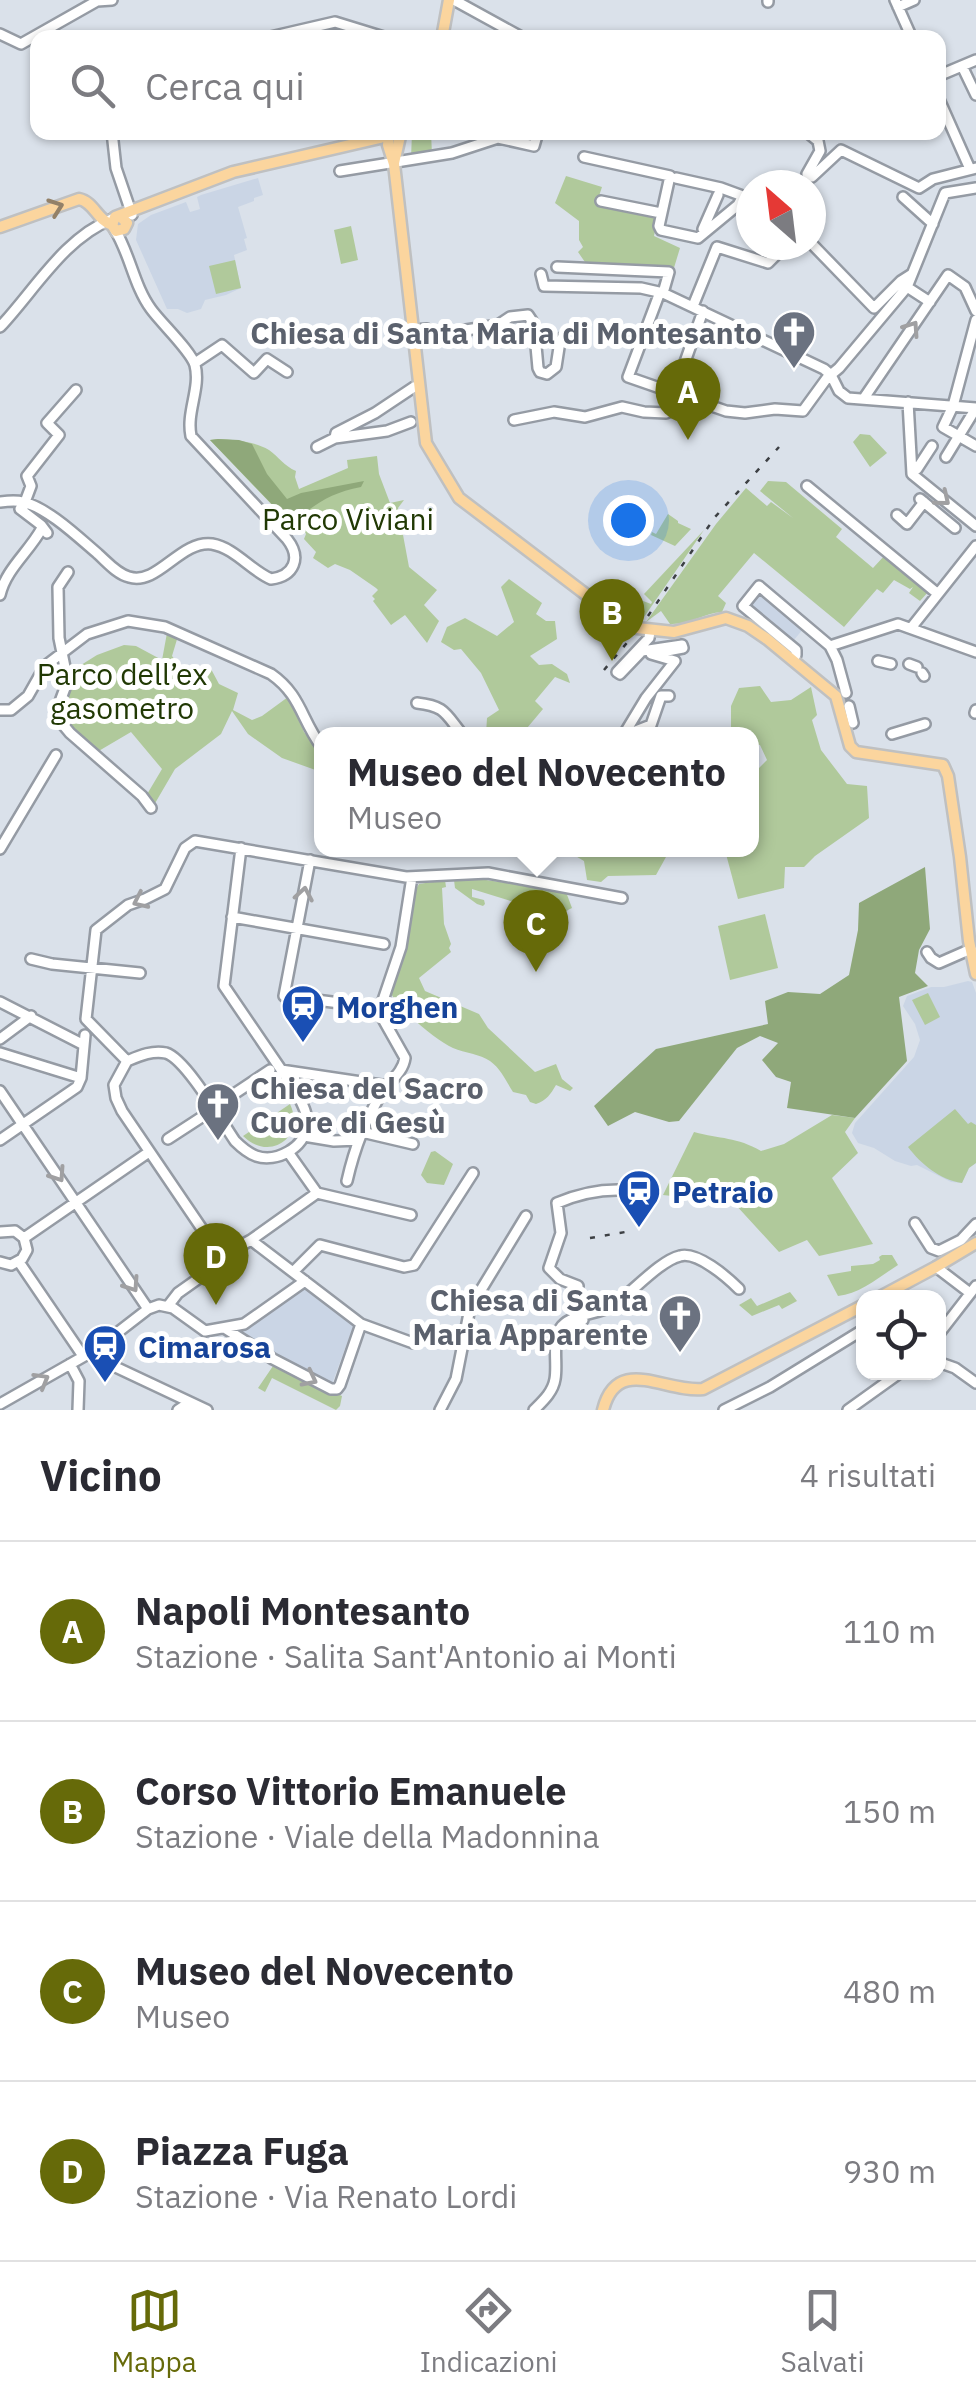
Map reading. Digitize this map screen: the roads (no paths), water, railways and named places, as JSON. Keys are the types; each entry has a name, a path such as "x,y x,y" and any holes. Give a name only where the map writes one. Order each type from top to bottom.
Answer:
{"main road":[{"path":"444,30 452,0"},
{"path":"0,227 79,199 122,220 233,172 371,140"},
{"path":"394,140 424,434 429,451 463,503 628,624 650,631 680,631 732,619 748,626 836,696 853,751 945,768 976,974"},
{"path":"893,1290 976,1243"},
{"path":"603,1410 612,1389 624,1380 636,1378 703,1388 856,1309"}],"street":[{"path":"46,30 98,1 112,0"},
{"path":"452,0 511,30"},
{"path":"908,30 897,4 914,0"},
{"path":"300,30 335,22 361,30"},
{"path":"0,34 21,44 30,39"},
{"path":"946,73 976,60"},
{"path":"962,66 976,95"},
{"path":"817,140 820,151 808,178 840,150 919,188 933,179 973,168 946,113"},
{"path":"3,502 22,506 49,525 77,537 129,578 145,577 203,544 229,550 271,579 286,574 295,560 293,547 196,444 189,426 195,363 148,304 124,245 113,140"},
{"path":"340,172 452,153 492,140"},
{"path":"507,140 534,146 536,140"},
{"path":"584,157 736,195"},
{"path":"673,177 659,226 661,230 699,238"},
{"path":"560,286 556,261 669,272 628,377 726,411 803,412 907,286 945,193 976,188"},
{"path":"699,238 720,192"},
{"path":"903,197 932,224"},
{"path":"601,200 662,213"},
{"path":"699,238 736,206"},
{"path":"0,327 70,246 122,220"},
{"path":"693,306 717,247 736,253"},
{"path":"826,259 874,308 912,274"},
{"path":"541,274 544,286 662,292 824,369 843,396 976,408 946,457"},
{"path":"866,399 948,275 970,293 976,311"},
{"path":"970,293 976,279"},
{"path":"907,286 930,302"},
{"path":"674,392 703,311"},
{"path":"412,330 427,329 434,336 499,325 510,317 528,314 534,322 538,368 544,374 556,368 563,337"},
{"path":"976,320 953,406 943,426 976,446"},
{"path":"195,363 222,346 254,374 267,359 287,372"},
{"path":"335,438 414,387 419,388"},
{"path":"22,506 30,486 27,476 59,435 47,423 76,390"},
{"path":"514,420 554,412 586,417 622,406 666,413 694,402"},
{"path":"908,402 912,474 976,526"},
{"path":"317,447 335,438 387,431 411,422"},
{"path":"916,469 932,446"},
{"path":"807,486 938,594"},
{"path":"897,516 907,524 922,501 956,528"},
{"path":"1,585 49,525"},
{"path":"911,628 976,546"},
{"path":"68,572 58,587 61,653 67,678 58,708 60,721 151,808"},
{"path":"793,660 796,650 743,606 758,586 830,646 846,693"},
{"path":"0,710 11,710 28,696 44,666 87,634 128,621 165,627 283,683 314,733"},
{"path":"830,646 898,624 976,652"},
{"path":"629,727 675,661 651,654 683,648 682,645 642,651 620,674 617,672 649,638 650,631"},
{"path":"878,662 890,664"},
{"path":"646,727 651,725 661,696 669,696"},
{"path":"417,703 436,705 456,727"},
{"path":"849,706 853,722"},
{"path":"892,734 925,724"},
{"path":"0,849 56,756"},
{"path":"126,1061 86,1019 96,930 128,905 164,888 190,843 202,840 412,877 488,873 622,898"},
{"path":"241,848 224,986 306,1111 304,1136 297,1146 275,1157 260,1158 244,1149 175,1058 158,1052 126,1061 114,1085 116,1098 222,1256 318,1193"},
{"path":"310,860 284,996 380,1008"},
{"path":"346,1181 361,1136 388,1086 404,1066 405,1058 379,1012 402,947 412,877"},
{"path":"232,917 384,944"},
{"path":"927,952 938,963 971,949"},
{"path":"31,960 140,974"},
{"path":"0,1002 84,1040 77,1088 0,1140"},
{"path":"0,1039 31,1016"},
{"path":"0,1053 81,1078"},
{"path":"234,1094 276,1070 388,1086"},
{"path":"0,1090 148,1310"},
{"path":"168,1139 208,1113"},
{"path":"304,1136 334,1140 361,1136 413,1144"},
{"path":"24,1238 149,1152"},
{"path":"288,1152 318,1193 411,1215"},
{"path":"294,1272 320,1245 404,1267 414,1265 472,1173"},
{"path":"578,1286 560,1279 549,1268 561,1233 557,1203 572,1196 617,1190"},
{"path":"440,1410 456,1379 470,1308 526,1216"},
{"path":"916,1222 931,1248 940,1251 961,1240 976,1224"},
{"path":"0,1232 15,1231 24,1238 27,1250 19,1262 0,1262"},
{"path":"251,1240 361,1324 412,1342"},
{"path":"534,1410 547,1398 555,1382 556,1346 568,1332 682,1255 722,1272 739,1288"},
{"path":"19,1262 83,1356"},
{"path":"936,1268 973,1290 946,1325"},
{"path":"168,1306 200,1277"},
{"path":"2,1399 95,1350 159,1305 168,1306 204,1331 226,1329 244,1324 305,1280"},
{"path":"226,1329 331,1390 340,1386 361,1324"},
{"path":"726,1410 856,1336"},
{"path":"95,1350 107,1363 207,1410"},
{"path":"70,1364 79,1381 78,1410"},
{"path":"946,1366 976,1383"},
{"path":"848,1410 889,1380"},
{"path":"178,1410 184,1406 192,1410"}],"railway":[{"path":"648,616 715,517 779,447"},
{"path":"604,670 631,638"},
{"path":"590,1238 631,1231"}],"place":[{"name":"Chiesa di Santa Maria di Montesanto","path":"794,370"},
{"name":"Napoli Montesanto","path":"688,440"},
{"name":"Corso Vittorio Emanuele","path":"612,661"},
{"name":"Museo del Novecento","path":"536,972"},
{"name":"Morghen","path":"303,1044"},
{"name":"Chiesa del Sacro Cuore di Gesù","path":"218,1142"},
{"name":"Petraio","path":"639,1229"},
{"name":"Piazza Fuga","path":"216,1305"},
{"name":"Chiesa di Santa Maria Apparente","path":"680,1354"},
{"name":"Cimarosa","path":"105,1384"}],"park label":[{"name":"Parco Viviani","path":"348,518"},
{"name":"Parco dell’ex gasometro","path":"122,690"}]}
